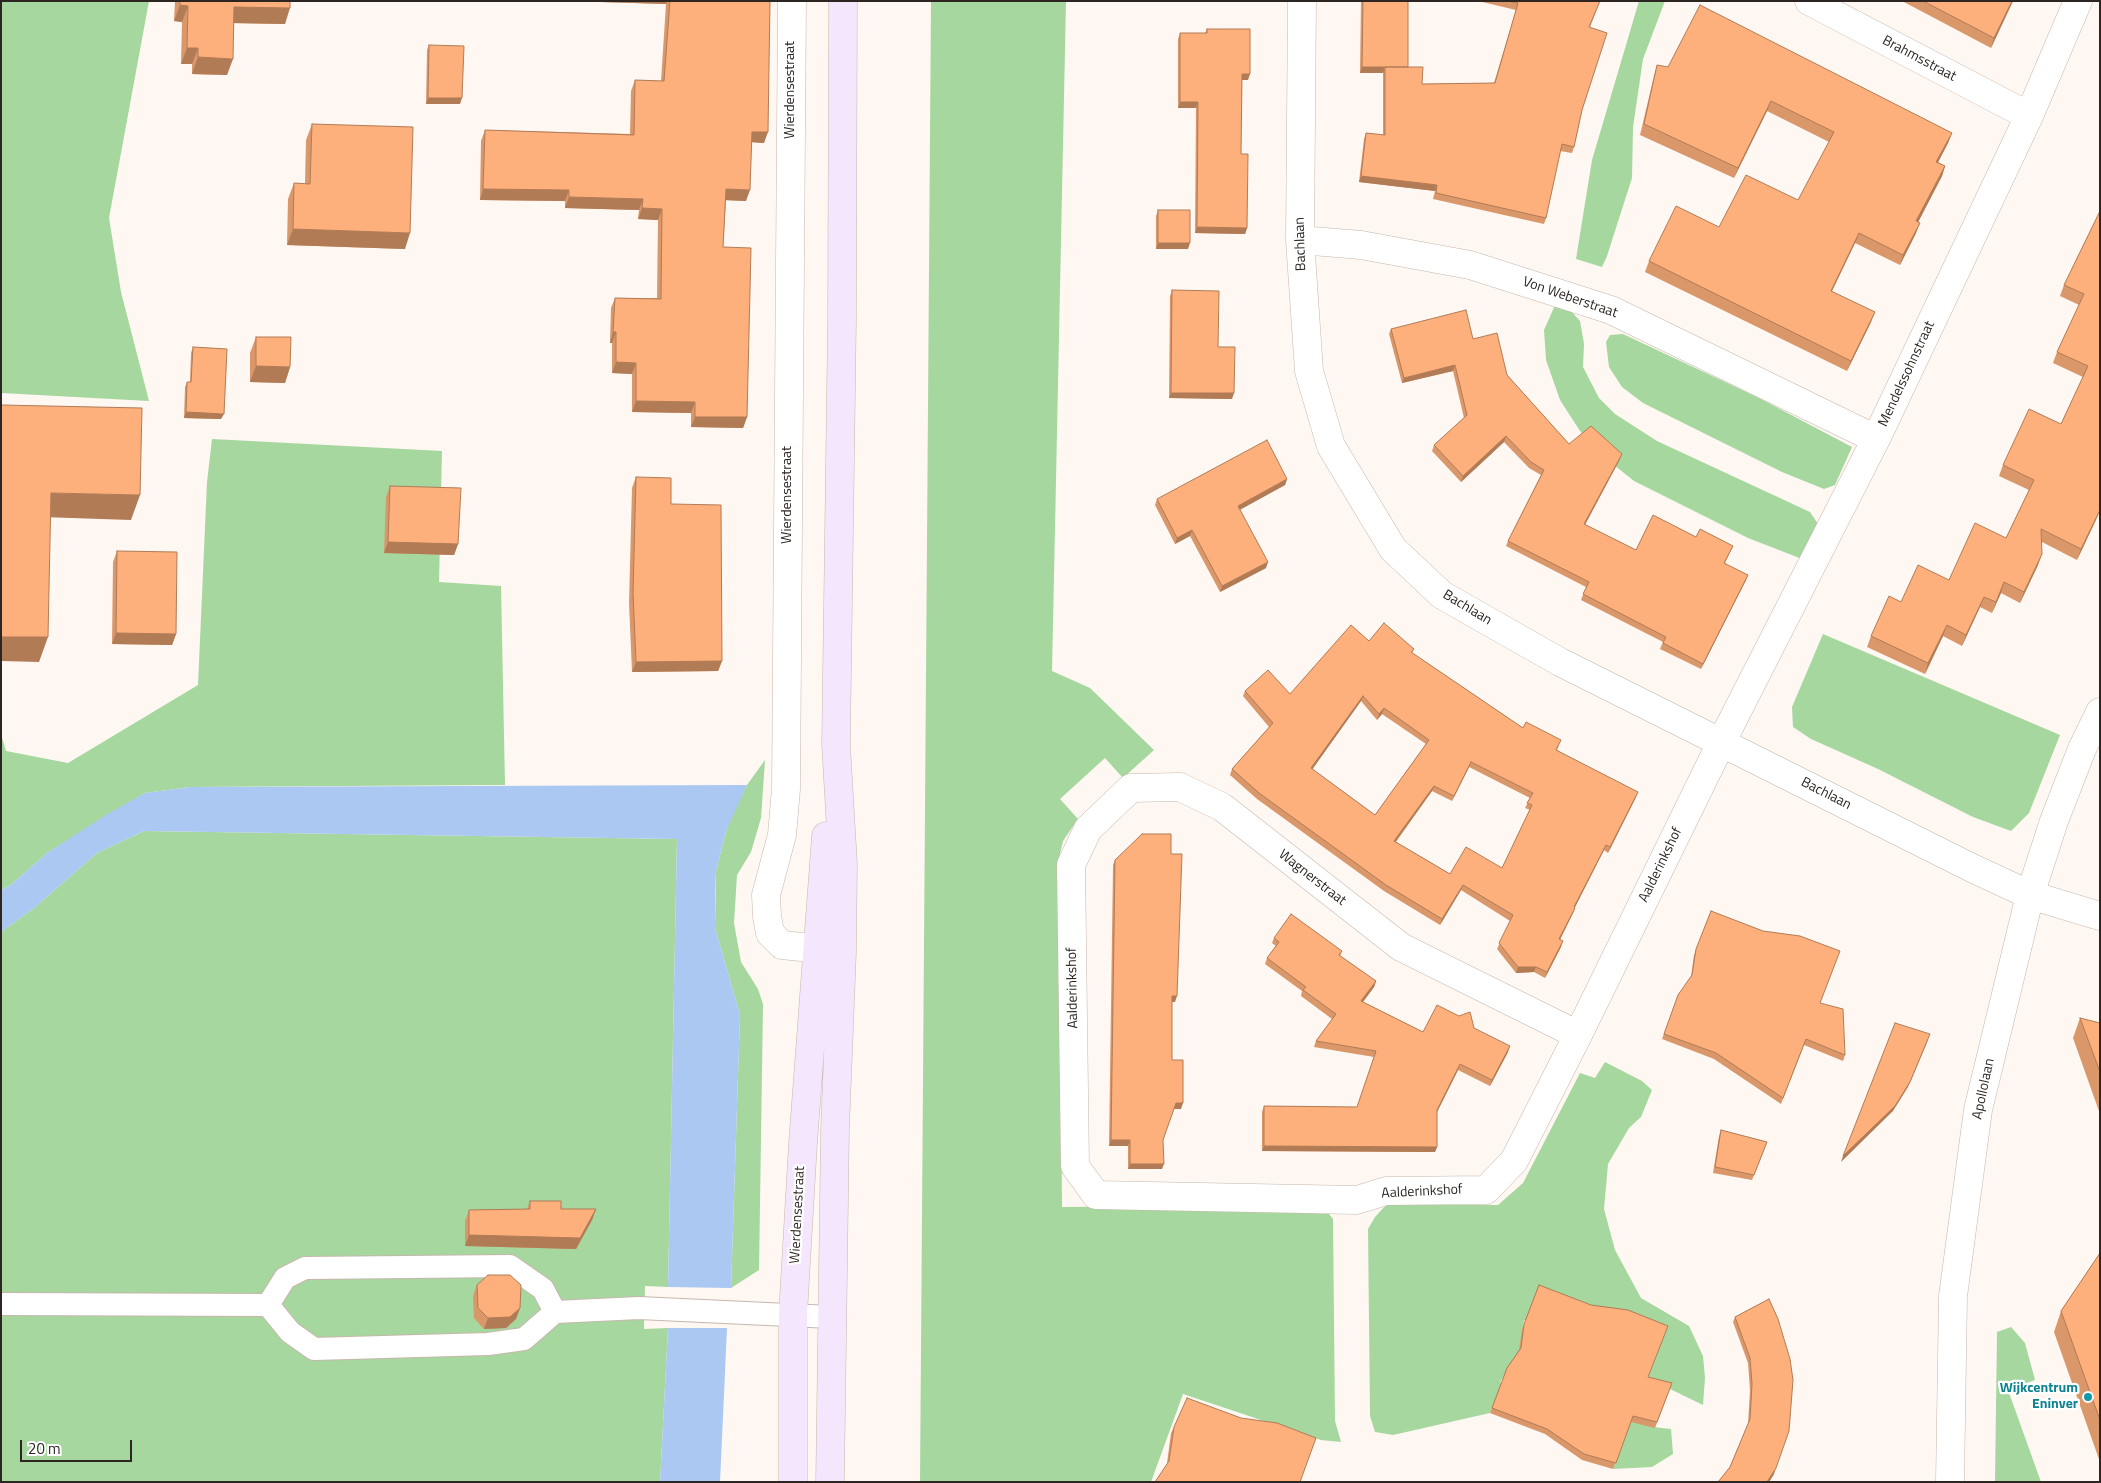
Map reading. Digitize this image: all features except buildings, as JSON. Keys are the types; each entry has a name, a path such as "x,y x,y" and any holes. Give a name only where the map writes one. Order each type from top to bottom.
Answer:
{"main road":[{"name":"Wierdensestraat","path":"793,1482 793,1314 802,1143 843,864 836,745 842,320 843,1"},
{"name":"Wierdensestraat","path":"830,1482 835,1130 831,950"}],"street":[{"name":"Wierdensestraat","path":"792,1 786,788 782,835 766,895 770,933 782,945 831,950"},
{"name":"Bachlaan","path":"1302,1 1300,240 1310,371 1331,446 1393,549 1442,594 1560,662 1644,705 1722,741 1970,867 2030,895 2100,916"},
{"name":"Brahmsstraat","path":"1809,1 2030,116"},
{"name":"Mendelssohnstraat","path":"1722,741 1876,439 2030,116 2078,1"},
{"name":"Von Weberstraat","path":"1300,240 1361,245 1470,265 1610,310 1876,439"},
{"name":"Apollolaan","path":"1950,1482 1953,1296 1978,1110 2030,895 2082,749 2100,712"},
{"name":"Aalderinkshof","path":"1071,865 1075,1166 1096,1194 1357,1200 1386,1191 1486,1190 1514,1161 1722,741"},
{"name":"Wagnerstraat","path":"1071,865 1088,829 1131,788 1180,787 1222,807 1401,947 1578,1035"}],"lane":[{"path":"268,1305 285,1278 305,1268 510,1266 542,1289 555,1312"},
{"path":"1,1304 268,1305"},
{"path":"268,1305 290,1332 314,1348 488,1344 524,1339 555,1312 640,1308 793,1314 831,1318"}],"green space":[{"path":"1,1 149,1 109,218 121,292 149,401 1,393"},
{"path":"931,1 1066,1 1052,671 1090,688 1154,750 1123,778 1105,758 1060,799 1078,819 1063,841 1059,858 1062,1207 1322,1205 1333,1219 1335,1421 1341,1442 1321,1440 1183,1394 1151,1482 920,1482"},
{"path":"1639,1 1665,1 1643,59 1633,127 1632,178 1602,267 1576,259 1592,160"},
{"path":"1556,303 1571,311 1580,321 1584,344 1583,367 1599,398 1615,414 1657,441 1810,512 1818,524 1802,559 1748,538 1634,481 1604,457 1580,431 1560,400 1546,360 1544,330"},
{"path":"1623,334 1759,398 1852,447 1835,485 1824,489 1782,472 1643,403 1622,387 1609,367 1606,342 1610,335"},
{"path":"212,439 442,451 439,582 501,586 505,785 190,787 145,793 47,853 11,885 1,890 1,734 6,751 68,763 198,685 207,482"},
{"path":"1823,634 2060,735 2029,813 2011,831 1973,817 1878,769 1811,739 1793,727 1792,707"},
{"path":"765,760 761,818 751,852 737,875 734,923 741,962 758,989 763,1004 759,1270 731,1288 740,1015 715,928 716,871 726,831 735,809 747,785"},
{"path":"144,831 677,839 668,1287 645,1286 644,1329 668,1328 660,1482 1,1482 1,932 34,908 97,853"},
{"path":"1605,1062 1642,1081 1652,1090 1641,1117 1629,1128 1608,1164 1604,1209 1615,1250 1641,1298 1689,1326 1703,1356 1705,1378 1703,1405 1670,1389 1646,1382 1665,1332 1524,1320 1519,1354 1500,1382 1502,1383 1490,1413 1393,1435 1375,1432 1370,1416 1368,1229 1375,1217 1387,1204 1498,1205 1523,1183 1580,1073 1595,1078"},
{"path":"2011,1327 2025,1343 2035,1380 2008,1390 2041,1482 1995,1482 1997,1332"},
{"path":"1632,1418 1653,1427 1671,1429 1673,1454 1652,1467 1613,1469"}],"water":[{"path":"747,785 726,831 716,871 715,897 715,928 740,1015 731,1288 668,1287 677,839 144,831 97,853 34,908 1,932 1,890 11,885 47,853 106,815 145,793 190,787"},
{"path":"668,1328 727,1328 720,1482 660,1482"}],"place":[{"name":"Wijkcentrum Eninver","path":"2088,1397"}]}
